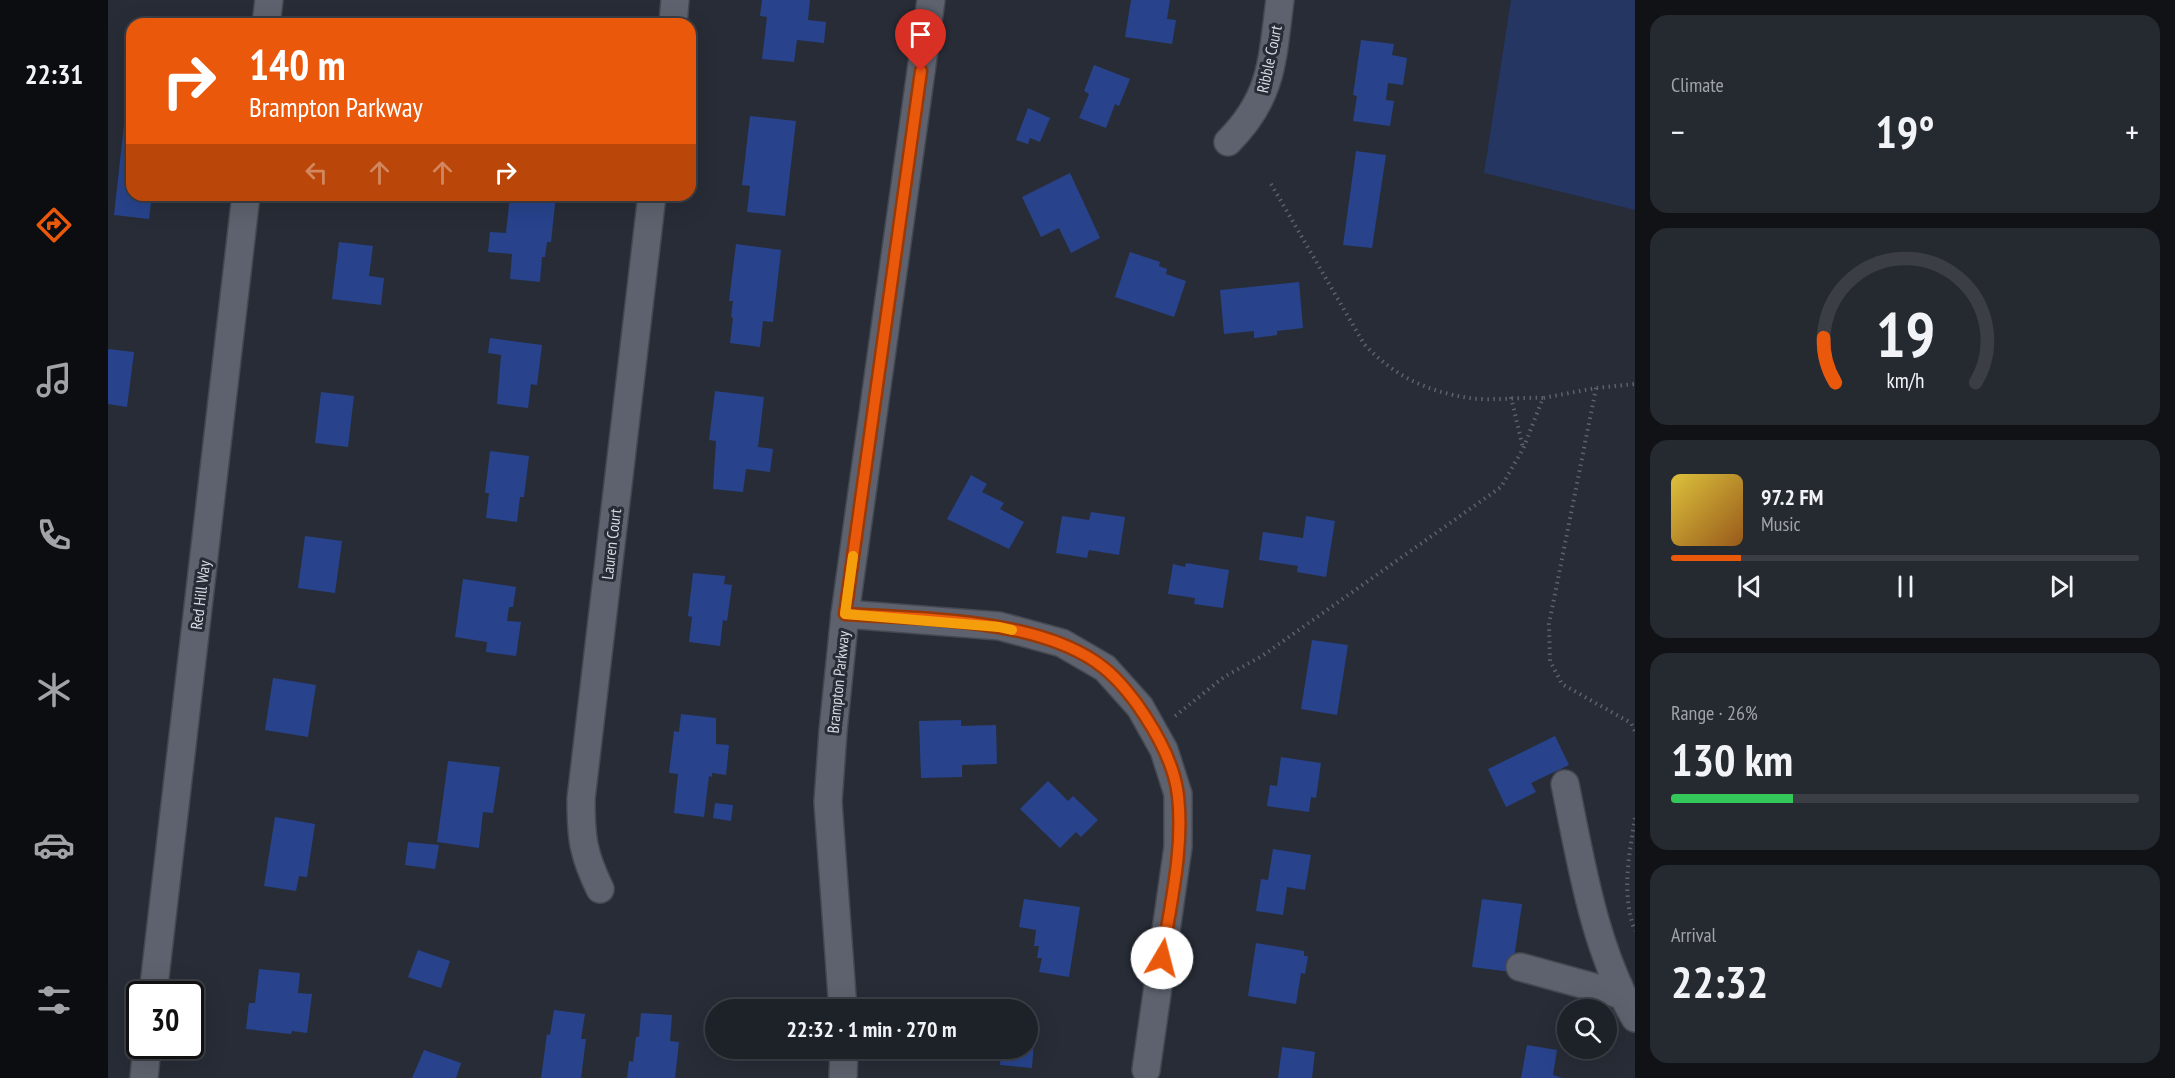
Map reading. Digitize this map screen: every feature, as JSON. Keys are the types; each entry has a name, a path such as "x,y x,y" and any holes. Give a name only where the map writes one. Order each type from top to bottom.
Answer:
{"street":[{"path":"267,18 269,0"},
{"path":"674,18 675,0"},
{"name":"Brampton Parkway","path":"842,999 828,802 845,614 931,0"},
{"name":"Ribble Court","path":"1228,142 1250,120 1263,93 1280,0"},
{"name":"Red Hill Way","path":"155,981 245,201"},
{"name":"Lauren Court","path":"600,889 585,860 581,833 581,799 651,201"},
{"path":"845,614 999,627 1062,643 1105,668 1140,708 1164,750 1178,794 1178,847 1146,1070"},
{"path":"1565,784 1584,875 1628,1007"},
{"path":"1520,967 1628,1007"},
{"path":"144,1078 146,1059"},
{"path":"843,1078 844,1059"}],"path":[{"path":"1271,184 1364,344 1385,366 1414,382 1470,398 1544,398 1596,388 1635,384"},
{"path":"1596,388 1549,624 1550,661 1562,684 1631,723 1635,731"},
{"path":"1511,397 1523,449"},
{"path":"1154,730 1224,677 1262,656 1501,486 1523,449 1544,398"},
{"path":"1635,818 1626,871 1630,919 1635,931"}],"shaded area":[{"path":"1511,0 1635,0 1635,210 1484,173"}],"building":[{"path":"762,0 810,0 808,20 826,22 824,43 797,40 794,62 762,59 767,17 760,16"},
{"path":"1131,0 1170,0 1167,19 1176,20 1172,44 1125,37"},
{"path":"1361,40 1394,44 1392,55 1407,58 1403,85 1388,83 1386,100 1394,101 1390,126 1353,121 1357,96 1353,95"},
{"path":"1094,65 1130,79 1119,106 1115,104 1106,128 1079,118 1089,94 1084,91"},
{"path":"126,106 126,201 151,201 149,219 114,215"},
{"path":"1028,108 1050,118 1040,142 1030,138 1028,144 1016,140"},
{"path":"750,116 796,121 785,216 747,212 750,186 742,185"},
{"path":"1356,151 1386,155 1372,248 1343,245"},
{"path":"1070,173 1100,238 1071,253 1059,228 1041,237 1022,197"},
{"path":"509,201 555,201 551,242 547,242 545,257 542,257 540,282 510,279 512,254 488,252 490,232 506,233"},
{"path":"339,242 373,246 369,276 384,278 381,305 332,299"},
{"path":"736,244 781,250 773,322 763,321 760,347 730,343 733,301 729,301"},
{"path":"1130,252 1160,262 1159,266 1167,269 1166,274 1186,281 1174,317 1115,297"},
{"path":"1299,282 1303,328 1277,331 1277,335 1254,338 1254,331 1224,334 1220,290"},
{"path":"490,338 542,345 537,385 531,384 528,408 497,404 501,355 488,353"},
{"path":"108,349 134,352 127,407 108,404"},
{"path":"715,391 764,397 758,447 773,449 770,472 746,469 743,492 713,489 716,441 709,440"},
{"path":"321,392 354,396 348,447 315,443"},
{"path":"490,451 529,456 524,497 520,497 517,522 486,518 489,493 485,493"},
{"path":"971,475 987,484 982,492 1004,503 1000,509 1024,522 1009,549 947,519"},
{"path":"1091,512 1125,517 1119,555 1089,550 1087,558 1056,553 1062,516 1089,520"},
{"path":"1306,516 1335,521 1326,577 1297,572 1298,566 1259,560 1263,532 1303,538"},
{"path":"305,536 342,541 335,593 298,588"},
{"path":"1186,563 1229,570 1223,608 1194,604 1195,598 1168,594 1173,564 1185,567"},
{"path":"693,573 725,576 724,584 732,585 727,621 723,620 720,646 689,642 692,617 688,616"},
{"path":"463,579 516,587 513,607 509,607 507,621 521,622 516,656 486,652 487,642 455,637"},
{"path":"1312,640 1348,645 1337,715 1301,709"},
{"path":"273,678 316,685 308,737 265,730"},
{"path":"681,714 716,718 716,744 729,745 726,775 712,773 712,777 709,776 704,817 674,813 678,774 669,773 674,731 679,732"},
{"path":"961,720 961,726 996,725 997,764 962,765 962,777 921,778 919,721"},
{"path":"1555,736 1569,765 1531,783 1536,792 1506,807 1488,769"},
{"path":"1281,757 1321,763 1316,798 1311,797 1309,812 1267,806 1270,785 1277,786"},
{"path":"448,761 500,767 493,813 483,812 479,848 437,842"},
{"path":"1048,781 1068,801 1073,796 1098,820 1081,837 1076,832 1060,848 1020,809"},
{"path":"715,803 733,805 731,821 713,818"},
{"path":"275,817 315,824 307,877 299,876 296,891 264,886"},
{"path":"408,842 439,845 435,869 405,865"},
{"path":"1273,849 1311,855 1305,890 1287,887 1283,915 1256,911 1261,879 1268,880"},
{"path":"1024,899 1080,907 1069,977 1039,972 1042,958 1037,958 1039,946 1034,946 1036,930 1019,927"},
{"path":"1482,899 1522,904 1512,972 1472,967"},
{"path":"1256,943 1304,951 1304,956 1308,956 1305,974 1301,973 1296,1004 1248,996"},
{"path":"418,950 450,961 441,988 408,977"},
{"path":"259,969 300,973 298,993 312,994 307,1033 292,1031 291,1034 246,1029 249,1003 255,1003"},
{"path":"554,1010 585,1014 581,1039 586,1039 581,1078 541,1078 547,1034 550,1035"},
{"path":"641,1013 672,1015 670,1041 679,1042 675,1078 627,1078 629,1061 633,1062 636,1037 639,1037"},
{"path":"1527,1045 1557,1050 1553,1075 1562,1078 1521,1078"},
{"path":"1282,1047 1315,1052 1312,1078 1278,1078"},
{"path":"424,1050 461,1063 456,1078 412,1078"},
{"path":"1000,1059 1033,1059 1032,1068 1000,1065"}],"slow traffic":[{"path":"853,556 845,614 1012,630"}],"route":[{"path":"921,71 845,614 999,627 1062,643 1105,668 1140,708 1154,730 1164,750 1178,794 1178,847 1162,958"}]}
